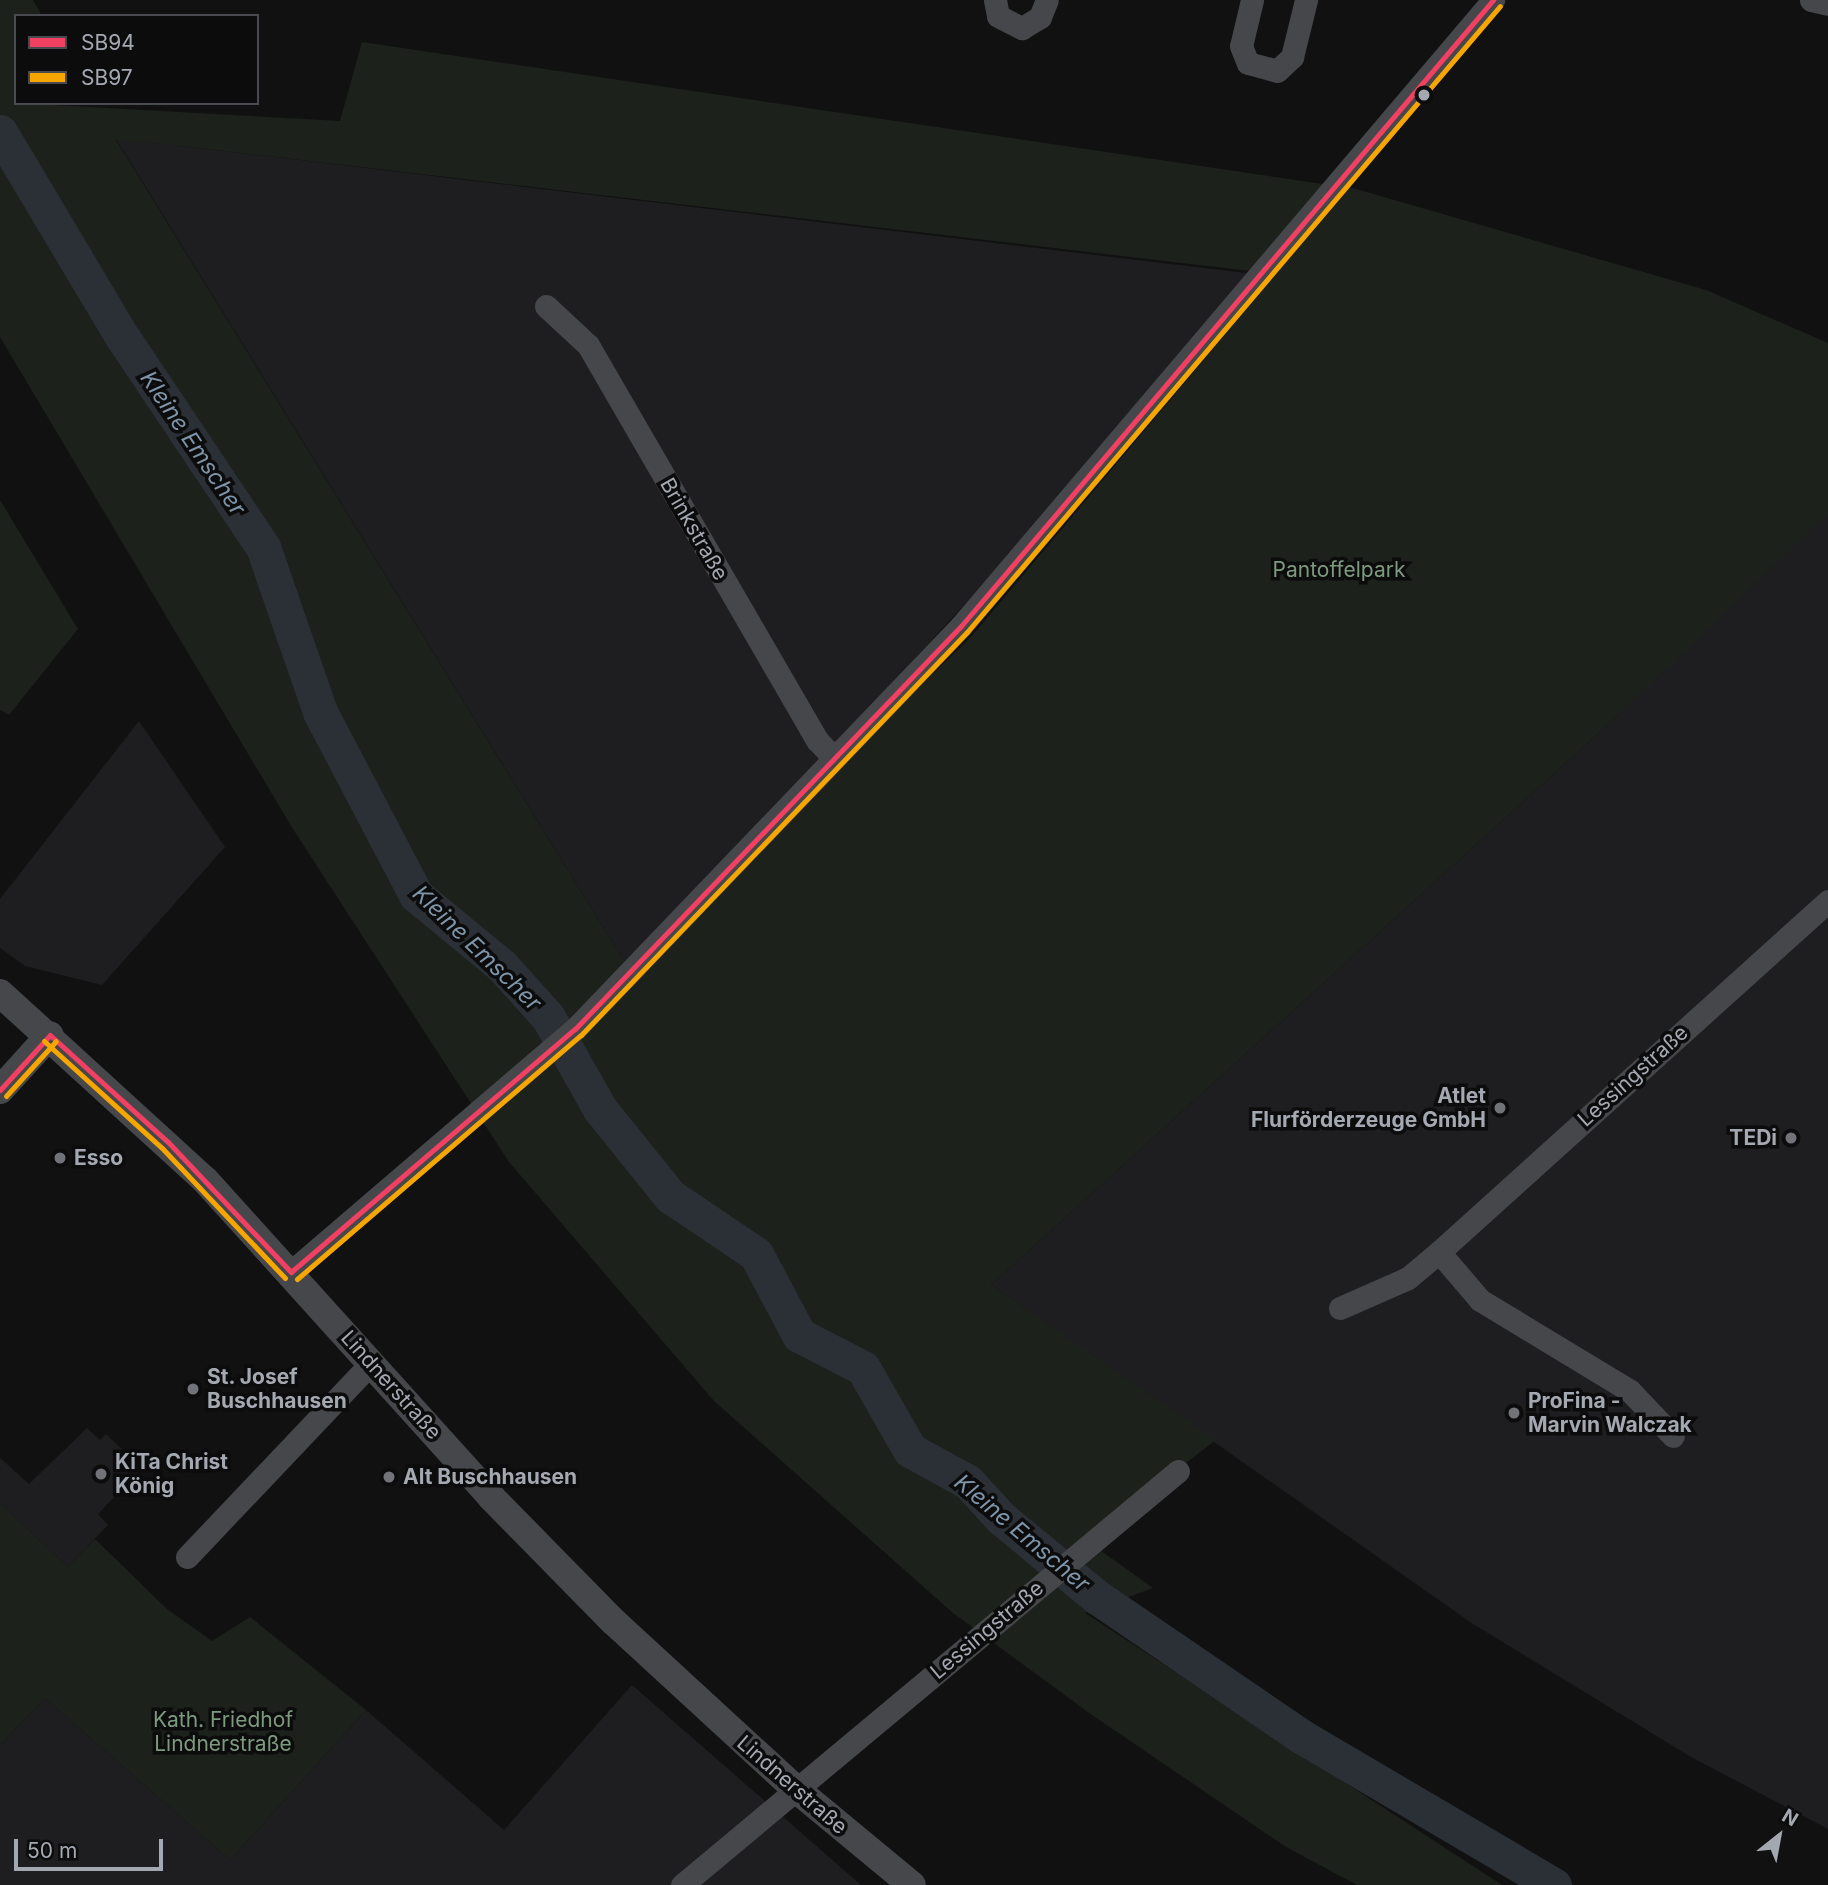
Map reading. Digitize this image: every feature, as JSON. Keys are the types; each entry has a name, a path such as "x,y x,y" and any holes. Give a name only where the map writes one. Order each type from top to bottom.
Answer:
{"street":[{"path":"995,0 998,16 1022,28 1035,23 1047,0"},
{"path":"1252,0 1241,46 1248,63 1278,71 1292,57 1306,0"},
{"path":"291,1272 511,1089 575,1029 834,758 1116,450 1493,0"},
{"path":"1811,0 1828,4"},
{"name":"Brinkstraße","path":"546,306 588,345 817,740 834,758"},
{"name":"Lessingstraße","path":"1340,1308 1408,1278 1828,901"},
{"name":"Lindnerstraße","path":"0,993 50,1035 177,1152 291,1272 555,1563 797,1790 912,1885"},
{"path":"0,1090 50,1035"},
{"path":"1439,1252 1480,1300 1630,1391 1673,1436"},
{"path":"187,1557 371,1363"},
{"name":"Lessingstraße","path":"682,1885 1178,1471"}],"shaded area":[{"path":"116,139 1246,273 1234,312 629,969"},
{"path":"1824,513 1828,514 1828,1829 1691,1757 1473,1624 991,1285 1602,730"},
{"path":"139,721 225,847 102,985 25,966 0,948 0,899"},
{"path":"87,1428 100,1440 106,1434 142,1468 98,1514 108,1525 68,1567 0,1503 0,1458 29,1484"},
{"path":"632,1685 861,1885 0,1885 0,1745 45,1698 230,1860 366,1710 504,1830"}],"green space":[{"name":"Pantoffelpark","path":"0,0 33,0 41,14 14,14 14,105 340,121 362,42 1356,189 1706,290 1828,343 1828,514 1602,730 991,1285 1216,1440 1125,1509 1100,1550 1153,1588 1085,1613 1502,1885 1357,1885 1286,1847 1092,1715 953,1613 714,1401 509,1162 291,826 0,337","holes":["116,140 1276,274 971,637 629,969"]},
{"path":"0,500 78,629 9,715 0,710"},
{"name":"Kath. Friedhof Lindnerstraße","path":"0,1503 68,1567 95,1539 167,1609 212,1641 250,1617 366,1710 230,1860 45,1698 0,1745"}],"waterway":[{"name":"Kleine Emscher","path":"0,132 123,338 263,547 320,712 416,895 502,966 548,1017 600,1109 670,1196 756,1254 799,1335 863,1368 910,1450 968,1482 1001,1518 1097,1597 1299,1735 1554,1885"}],"transit line":[{"name":"SB94","path":"291,1272 575,1029 961,626 1493,0"},
{"name":"SB97","path":"297,1279 581,1035 967,632 1500,6"},
{"name":"SB94","path":"50,1035 168,1142 291,1272"},
{"name":"SB94","path":"0,1090 50,1035"},
{"name":"SB97","path":"44,1041 162,1148 285,1278"},
{"name":"SB97","path":"6,1096 56,1041"}],"place":[{"name":"Atlet Flurförderzeuge GmbH","path":"1500,1108"},
{"name":"TEDi","path":"1791,1138"},
{"name":"Esso","path":"60,1158"},
{"name":"St. Josef Buschhausen","path":"193,1389"},
{"name":"ProFina - Marvin Walczak","path":"1514,1413"},
{"name":"KiTa Christ König","path":"101,1474"},
{"name":"Alt Buschhausen","path":"389,1477"}]}
